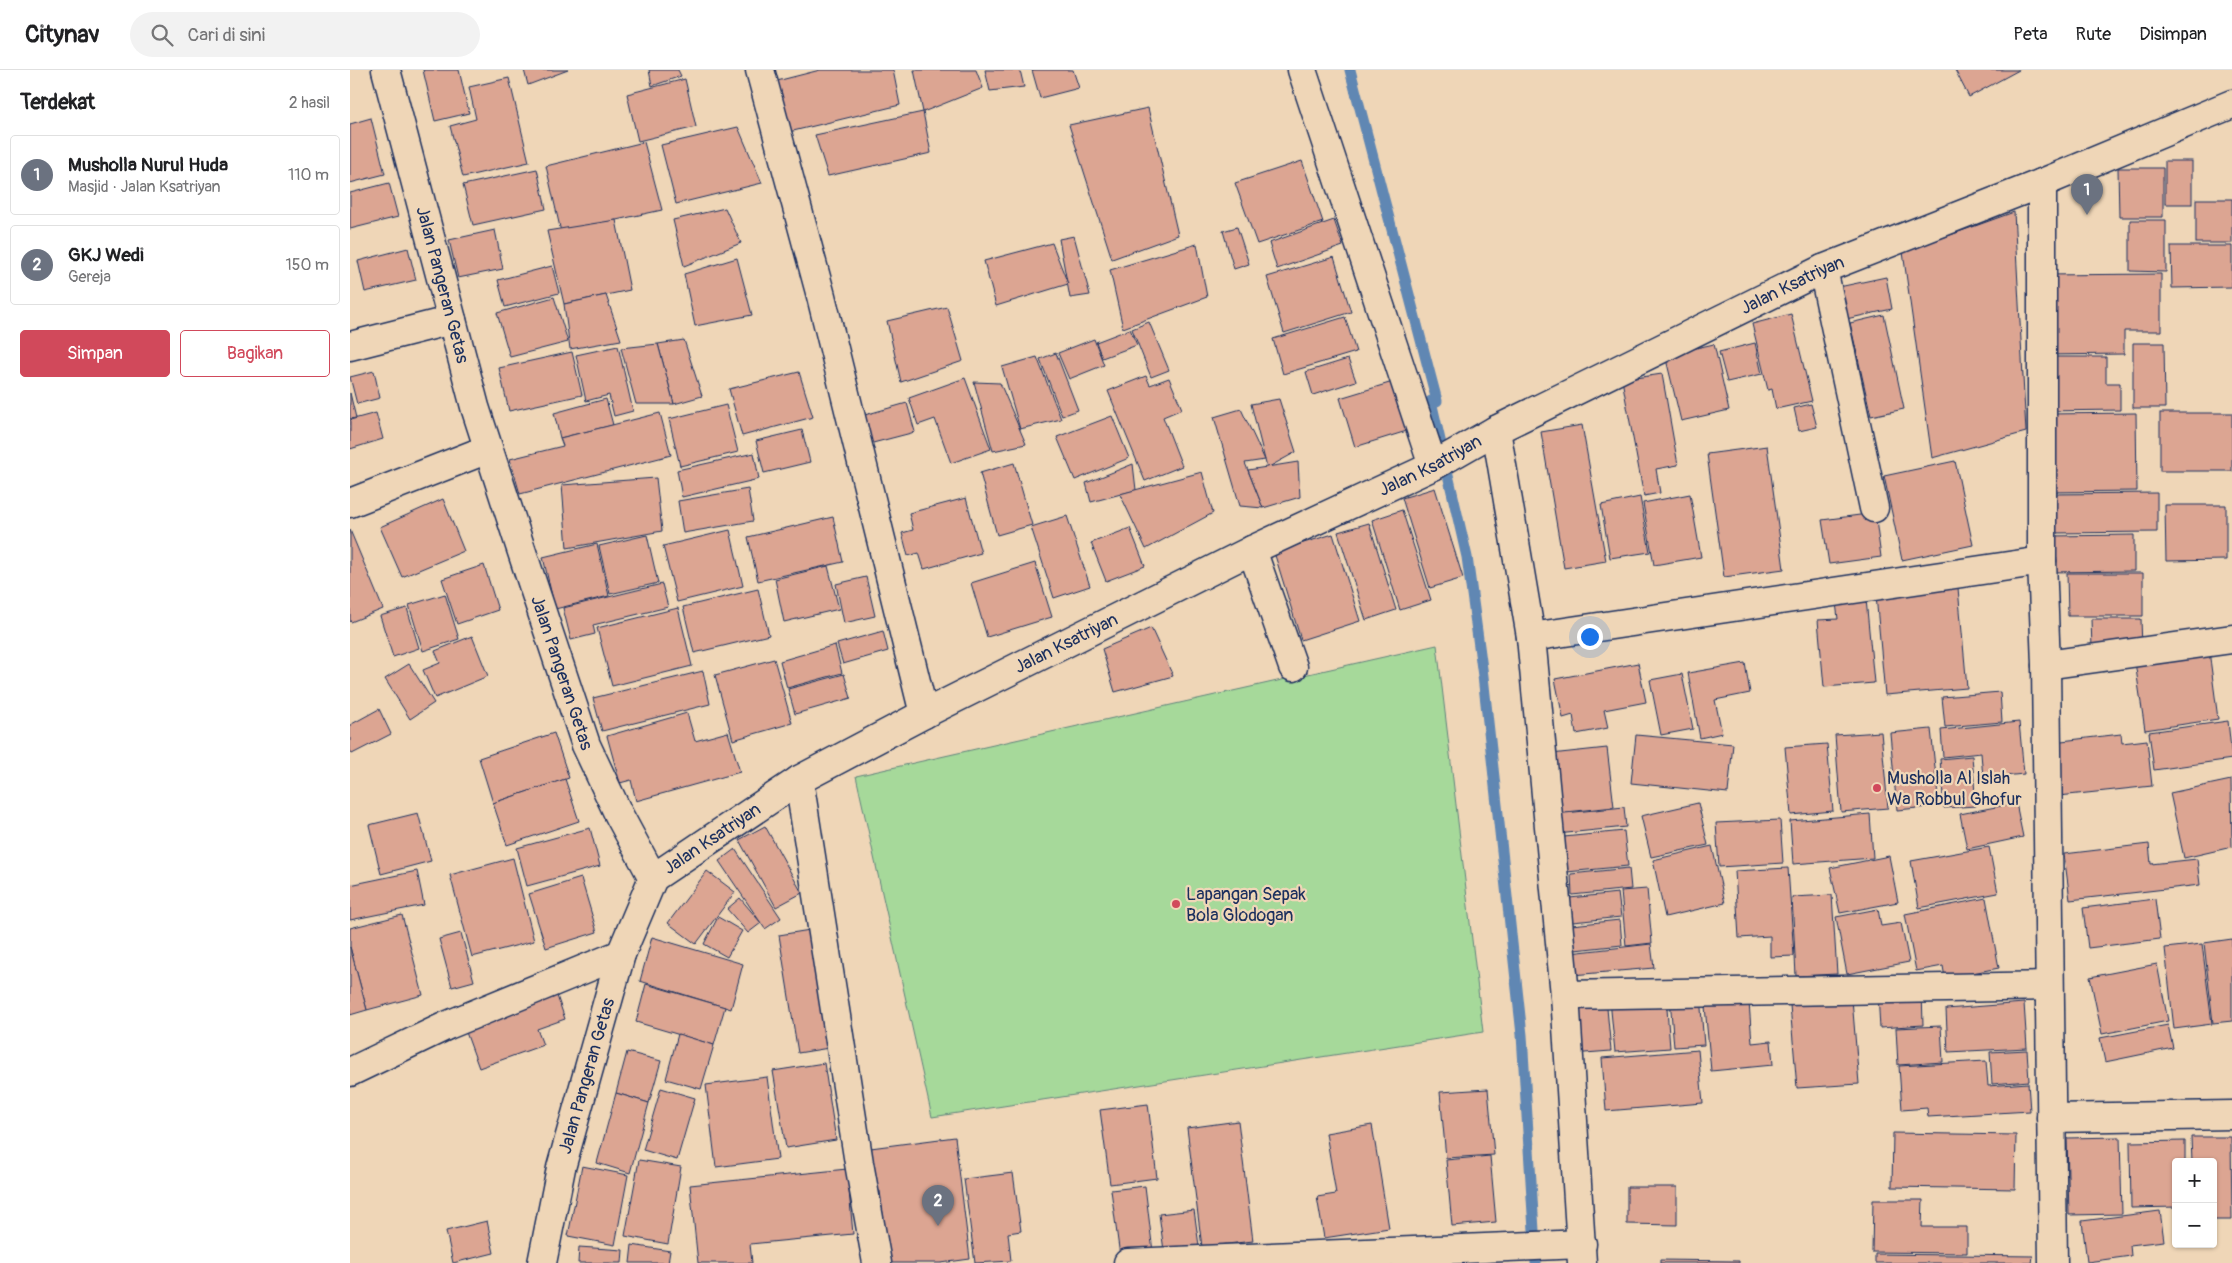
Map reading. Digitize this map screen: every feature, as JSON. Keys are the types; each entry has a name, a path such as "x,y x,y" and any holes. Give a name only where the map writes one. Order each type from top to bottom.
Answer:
{"street":[{"name":"Jalan Pangeran Getas","path":"386,70 488,449 586,745 619,815 653,878 621,954 561,1168 542,1263"},
{"path":"760,70 821,296 924,714"},
{"path":"1302,70 1436,465"},
{"name":"Jalan Ksatriyan","path":"653,878 799,780 924,714 1252,550 1436,465 1496,430 1823,269 2042,183 2232,104"},
{"path":"2042,183 2042,561 2046,665 2048,986 2053,1263"},
{"path":"1823,269 1874,508"},
{"path":"350,346 452,320"},
{"path":"1128,1263 1512,1247 1576,1250 1565,994 1531,637 1496,430"},
{"path":"350,504 488,449"},
{"path":"1252,550 1293,667"},
{"path":"1531,637 2042,561"},
{"path":"2046,665 2232,639"},
{"path":"799,780 876,1263"},
{"path":"350,1072 448,1025 621,954"},
{"path":"1565,994 2048,986"},
{"path":"2051,1118 2232,1115"}],"green space":[{"name":"Lapangan Sepak Bola Glodogan","path":"1437,645 1483,1032 932,1117 856,776"}],"building":[{"path":"423,70 459,70 469,113 435,121"},
{"path":"524,70 568,70 528,85"},
{"path":"649,70 678,70 681,76 652,86"},
{"path":"820,70 893,70 900,105 789,132 777,81"},
{"path":"914,70 976,70 983,88 923,112"},
{"path":"985,70 1020,70 1024,87 990,91"},
{"path":"1032,70 1073,70 1079,88 1040,98"},
{"path":"1955,70 2019,70 1969,97"},
{"path":"509,78 529,162 463,177 450,126 476,119 469,87"},
{"path":"685,79 696,127 638,141 627,94"},
{"path":"1148,108 1178,235 1112,259 1069,125"},
{"path":"923,112 931,153 828,176 815,135"},
{"path":"371,118 385,174 350,183 350,124"},
{"path":"738,127 762,183 676,204 661,145"},
{"path":"644,142 662,210 561,232 546,166"},
{"path":"1302,161 1323,222 1257,244 1235,183"},
{"path":"2165,161 2192,161 2192,204 2165,204"},
{"path":"2118,168 2163,168 2163,217 2119,217"},
{"path":"537,169 546,209 473,225 463,185"},
{"path":"389,183 398,217 350,229 350,193"},
{"path":"2196,199 2232,199 2232,243 2196,243"},
{"path":"725,208 741,243 684,266 673,220"},
{"path":"2014,212 2026,432 1932,458 1903,252"},
{"path":"616,220 630,290 564,304 547,231"},
{"path":"1334,220 1343,246 1277,269 1269,243"},
{"path":"2130,220 2166,220 2166,272 2130,271"},
{"path":"1237,227 1249,264 1234,269 1223,231"},
{"path":"495,230 503,269 458,278 449,240"},
{"path":"1074,236 1090,295 1070,298 1059,239"},
{"path":"1052,243 1068,284 996,306 984,261"},
{"path":"1197,244 1207,297 1123,328 1110,270"},
{"path":"2171,246 2232,246 2232,287 2172,288"},
{"path":"408,248 416,280 365,292 358,261"},
{"path":"1334,257 1351,312 1284,333 1267,277"},
{"path":"737,258 752,315 695,326 684,274"},
{"path":"552,266 559,293 505,307 498,280"},
{"path":"2161,274 2161,331 2124,331 2124,354 2043,355 2043,275"},
{"path":"1886,277 1892,309 1846,319 1839,287"},
{"path":"606,295 621,340 570,349 564,304"},
{"path":"554,297 568,342 510,357 497,313"},
{"path":"947,307 963,361 901,382 887,321"},
{"path":"1791,314 1812,401 1776,409 1772,389 1768,390 1752,324"},
{"path":"1884,315 1904,409 1871,416 1850,323"},
{"path":"1345,317 1356,352 1283,374 1273,339"},
{"path":"1149,322 1169,370 1151,377 1132,329"},
{"path":"1130,329 1137,345 1102,358 1096,342"},
{"path":"1094,339 1104,365 1069,379 1058,353"},
{"path":"684,340 702,396 674,404 658,344"},
{"path":"1755,343 1762,374 1727,382 1719,352"},
{"path":"2133,343 2164,343 2165,408 2133,408"},
{"path":"658,344 674,404 636,404 621,348"},
{"path":"1714,344 1729,410 1681,421 1665,355"},
{"path":"618,346 633,411 614,416 609,395 586,401 576,355"},
{"path":"572,352 582,395 509,411 499,368"},
{"path":"1056,353 1078,410 1062,416 1040,359"},
{"path":"1037,357 1061,419 1020,429 1002,367"},
{"path":"2045,357 2106,357 2106,383 2120,383 2120,410 2045,411"},
{"path":"1348,359 1356,381 1313,395 1306,372"},
{"path":"374,371 380,398 357,404 350,377"},
{"path":"799,372 813,417 742,436 729,389"},
{"path":"1662,374 1678,465 1656,469 1660,493 1644,496 1622,380"},
{"path":"1146,376 1150,385 1169,378 1182,409 1163,417 1182,466 1145,481 1108,391"},
{"path":"965,378 991,449 951,463 935,419 918,425 909,398"},
{"path":"1396,381 1410,430 1355,447 1340,398"},
{"path":"974,382 1000,383 1026,444 993,451"},
{"path":"350,393 356,418 350,419"},
{"path":"606,399 613,425 560,438 554,413"},
{"path":"1279,399 1296,452 1267,468 1251,404"},
{"path":"907,403 915,432 869,444 861,416"},
{"path":"1811,404 1817,427 1799,431 1794,408"},
{"path":"726,405 738,452 680,466 669,419"},
{"path":"1241,409 1265,460 1245,463 1263,508 1240,506 1214,417"},
{"path":"376,413 383,439 350,449 350,420"},
{"path":"660,413 671,455 520,494 510,459 563,446 560,438"},
{"path":"2136,413 2137,491 2048,492 2047,414"},
{"path":"2160,413 2232,413 2232,471 2160,471"},
{"path":"1112,416 1129,458 1075,480 1057,437"},
{"path":"1582,425 1606,561 1564,568 1541,432"},
{"path":"802,430 810,462 764,473 756,441"},
{"path":"1767,446 1784,569 1724,577 1707,454"},
{"path":"754,453 759,479 682,497 677,470"},
{"path":"1955,461 1973,545 1902,560 1884,476"},
{"path":"1298,462 1300,497 1263,508 1248,470"},
{"path":"1014,463 1032,525 997,535 980,473"},
{"path":"1133,464 1136,490 1091,502 1086,483"},
{"path":"1202,472 1213,513 1146,549 1120,494"},
{"path":"656,478 662,531 567,548 562,485"},
{"path":"1435,488 1463,578 1430,588 1402,498"},
{"path":"748,489 753,521 683,533 678,501"},
{"path":"2157,493 2157,532 2053,533 2053,494"},
{"path":"1690,494 1701,557 1654,565 1643,503"},
{"path":"1640,497 1650,552 1610,558 1601,505"},
{"path":"966,498 981,553 924,569 919,553 908,556 902,533 913,530 909,513"},
{"path":"443,499 464,551 402,577 380,527"},
{"path":"2165,505 2226,505 2226,560 2166,561"},
{"path":"1402,510 1431,600 1400,610 1372,520"},
{"path":"1875,513 1881,557 1829,564 1822,520"},
{"path":"1067,516 1090,586 1054,598 1031,527"},
{"path":"833,517 843,562 758,581 748,537"},
{"path":"1369,523 1396,610 1366,620 1338,532"},
{"path":"1130,528 1145,566 1106,581 1091,543"},
{"path":"350,530 383,609 351,622 350,621"},
{"path":"730,530 743,586 677,602 663,546"},
{"path":"1333,534 1360,621 1301,640 1274,552"},
{"path":"647,535 658,583 610,594 599,546"},
{"path":"2134,535 2134,571 2049,572 2049,536"},
{"path":"597,544 609,596 555,609 543,557"},
{"path":"1035,563 1052,617 987,637 971,583"},
{"path":"484,565 498,610 457,624 442,579"},
{"path":"828,566 839,609 784,622 775,579"},
{"path":"2067,573 2143,573 2143,616 2068,616"},
{"path":"866,577 875,616 844,623 836,584"},
{"path":"662,584 668,607 593,625 595,634 571,640 563,608"},
{"path":"1958,588 1967,688 1885,695 1876,595"},
{"path":"758,589 769,635 694,653 683,607"},
{"path":"445,594 459,639 423,651 409,605"},
{"path":"1866,599 1874,683 1824,687 1818,620 1838,619 1836,602"},
{"path":"407,608 419,648 393,657 380,616"},
{"path":"678,608 692,666 612,686 597,628"},
{"path":"2091,619 2141,619 2142,648 2092,648"},
{"path":"1151,628 1173,676 1115,692 1102,649"},
{"path":"883,631 888,651 843,664 837,644"},
{"path":"472,636 488,676 435,698 423,670 440,663 435,651"},
{"path":"835,645 842,673 787,688 780,661"},
{"path":"2209,651 2218,719 2145,730 2135,662"},
{"path":"774,659 792,723 733,740 715,675"},
{"path":"1638,663 1646,702 1604,710 1608,728 1576,734 1573,715 1563,718 1555,679"},
{"path":"1745,663 1750,693 1715,700 1722,733 1700,738 1688,673"},
{"path":"409,664 434,703 410,719 385,679"},
{"path":"703,671 710,704 602,731 593,698"},
{"path":"844,674 851,698 795,714 788,689"},
{"path":"1682,674 1693,729 1661,735 1650,680"},
{"path":"2000,692 2002,722 1945,727 1942,697"},
{"path":"379,709 391,734 352,754 350,750 350,725"},
{"path":"687,713 695,741 728,732 740,772 636,801 631,780 620,783 607,736"},
{"path":"2228,721 2232,759 2154,770 2149,732"},
{"path":"2019,722 2024,774 1983,778 1981,753 1943,757 1941,730"},
{"path":"1931,729 1939,806 1897,810 1890,733"},
{"path":"1881,732 1888,808 1841,812 1835,735"},
{"path":"554,733 569,778 493,803 479,758"},
{"path":"2121,734 2122,743 2147,740 2152,786 2059,796 2053,742"},
{"path":"1636,735 1733,744 1728,793 1631,783"},
{"path":"1827,744 1833,811 1791,815 1785,747"},
{"path":"1607,748 1614,807 1557,813 1551,754"},
{"path":"1972,756 1976,806 1944,808 1940,759"},
{"path":"565,779 579,821 507,845 493,803"},
{"path":"2231,780 2232,847 2184,858 2170,793"},
{"path":"1698,803 1708,845 1651,857 1641,816"},
{"path":"2016,803 2023,837 1967,849 1960,814"},
{"path":"1624,807 1626,827 1557,834 1555,814"},
{"path":"418,813 431,861 381,874 369,825"},
{"path":"1870,814 1873,858 1793,864 1790,821"},
{"path":"1780,820 1783,863 1719,867 1716,823"},
{"path":"765,826 802,893 776,907 739,840"},
{"path":"590,828 600,866 527,886 517,848"},
{"path":"1624,831 1628,866 1567,872 1564,837"},
{"path":"2149,844 2151,864 2197,859 2200,885 2070,900 2064,854"},
{"path":"1712,846 1725,903 1665,917 1653,860"},
{"path":"1989,847 1998,893 1919,908 1911,861"},
{"path":"735,849 781,918 765,929 719,861"},
{"path":"1889,856 1898,902 1840,913 1830,868"},
{"path":"513,858 534,941 472,957 450,875"},
{"path":"1629,868 1631,889 1572,895 1571,874"},
{"path":"1788,868 1794,956 1770,957 1770,936 1739,938 1735,871"},
{"path":"417,871 424,905 350,920 350,885"},
{"path":"707,871 735,892 696,944 668,923"},
{"path":"581,878 597,932 546,948 529,894"},
{"path":"1647,889 1652,943 1626,946 1621,891"},
{"path":"1618,893 1621,917 1563,923 1560,899"},
{"path":"1832,895 1837,974 1796,976 1792,897"},
{"path":"740,898 761,923 748,933 727,909"},
{"path":"1986,898 1999,968 1945,978 1943,966 1916,971 1905,914"},
{"path":"2155,899 2160,939 2088,948 2083,908"},
{"path":"1878,909 1881,926 1901,923 1909,962 1847,974 1836,917"},
{"path":"402,915 423,995 367,1010 350,947 350,928"},
{"path":"718,917 742,931 727,957 704,944"},
{"path":"1620,920 1622,945 1565,951 1562,926"},
{"path":"810,930 829,1048 798,1053 779,935"},
{"path":"461,933 474,981 452,987 439,939"},
{"path":"652,937 743,964 731,1009 640,981"},
{"path":"2232,939 2232,1021 2213,1023 2204,943"},
{"path":"1651,944 1654,968 1572,975 1570,953"},
{"path":"2202,944 2212,1024 2174,1029 2165,948"},
{"path":"350,947 367,1010 350,1015"},
{"path":"2157,964 2168,1021 2102,1034 2090,977"},
{"path":"646,984 725,1007 714,1045 636,1022"},
{"path":"555,990 565,1019 537,1029 543,1045 479,1068 463,1024"},
{"path":"1922,991 1923,1025 1880,1028 1878,994"},
{"path":"1666,996 1670,1048 1615,1052 1610,1000"},
{"path":"1700,996 1704,1045 1674,1047 1670,998"},
{"path":"1606,998 1611,1051 1572,1054 1568,1001"},
{"path":"1852,999 1859,1084 1797,1088 1790,1005"},
{"path":"1749,1002 1752,1043 1771,1041 1773,1065 1711,1071 1705,1006"},
{"path":"2024,1003 2027,1048 1948,1052 1946,1009"},
{"path":"2168,1025 2173,1048 2105,1062 2100,1038"},
{"path":"1941,1026 1943,1062 1898,1065 1896,1028"},
{"path":"678,1034 714,1045 701,1089 666,1079"},
{"path":"1698,1050 1703,1103 1606,1111 1602,1058"},
{"path":"2027,1050 2029,1081 1992,1084 1990,1052"},
{"path":"627,1052 661,1061 649,1103 616,1093"},
{"path":"1986,1061 1988,1086 2028,1083 2030,1111 1928,1117 1927,1108 1902,1110 1899,1066"},
{"path":"824,1063 836,1140 786,1148 773,1071"},
{"path":"767,1077 778,1159 716,1167 706,1085"},
{"path":"661,1088 695,1098 677,1160 643,1150"},
{"path":"1488,1089 1494,1155 1446,1158 1440,1092"},
{"path":"616,1093 649,1103 630,1173 597,1163"},
{"path":"1148,1104 1157,1178 1110,1184 1100,1110"},
{"path":"1238,1121 1253,1241 1202,1247 1187,1128"},
{"path":"1372,1125 1389,1228 1324,1238 1317,1197 1336,1194 1326,1133"},
{"path":"1893,1133 2016,1135 2015,1189 1892,1187"},
{"path":"955,1137 970,1259 941,1263 889,1263 880,1191 868,1193 863,1149"},
{"path":"2120,1137 2122,1214 2069,1215 2067,1138"},
{"path":"2191,1137 2231,1137 2232,1220 2217,1220 2217,1158 2192,1158"},
{"path":"2185,1141 2185,1158 2172,1158 2172,1207 2131,1208 2130,1142"},
{"path":"1490,1156 1496,1222 1452,1226 1446,1160"},
{"path":"639,1160 681,1167 668,1244 625,1236"},
{"path":"582,1166 628,1175 615,1245 568,1236"},
{"path":"847,1169 853,1234 750,1244 752,1263 698,1263 690,1185"},
{"path":"1013,1173 1021,1231 1008,1233 1011,1261 975,1263 964,1179"},
{"path":"1145,1186 1153,1252 1120,1256 1111,1190"},
{"path":"1627,1187 1677,1187 1677,1225 1627,1224"},
{"path":"1873,1200 1923,1200 1922,1227 1967,1227 1967,1253 1872,1252"},
{"path":"1194,1210 1200,1253 1165,1258 1159,1214"},
{"path":"2160,1211 2164,1241 2130,1245 2131,1256 2087,1262 2082,1221"},
{"path":"487,1221 494,1253 453,1263 446,1231"},
{"path":"632,1245 670,1251 668,1263 630,1263"},
{"path":"579,1247 623,1250 622,1263 578,1263"},
{"path":"1875,1254 2033,1256 2032,1263 1875,1263"},
{"path":"1660,1260 1739,1261 1739,1263 1660,1263"}],"waterway":[{"path":"1350,70 1437,401"},
{"path":"1431,401 1467,557 1483,676 1522,1035 1536,1263"}],"place":[{"name":"Musholla Nurul Huda","path":"2087,215"},
{"name":"Musholla Al Islah Wa Robbul Ghofur","path":"1877,788"},
{"name":"Lapangan Sepak Bola Glodogan","path":"1176,904"},
{"name":"GKJ Wedi","path":"938,1226"}]}
